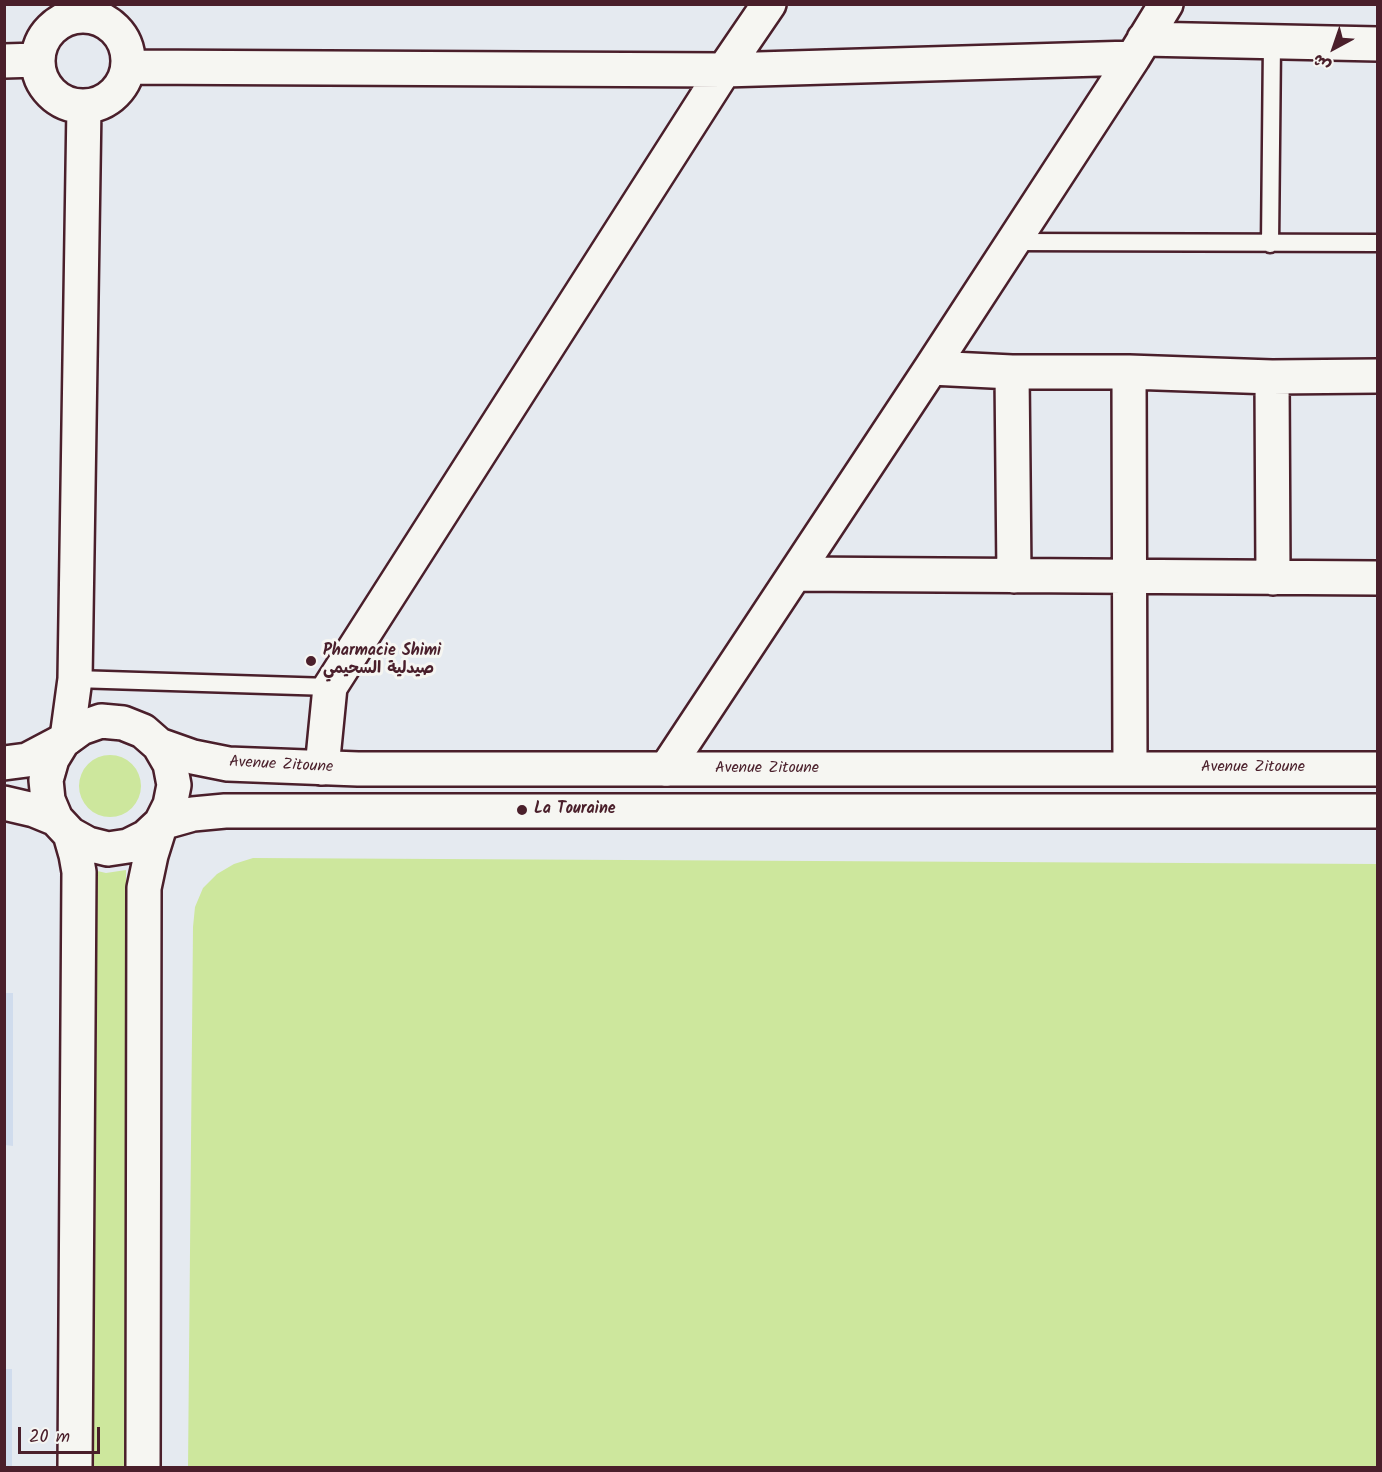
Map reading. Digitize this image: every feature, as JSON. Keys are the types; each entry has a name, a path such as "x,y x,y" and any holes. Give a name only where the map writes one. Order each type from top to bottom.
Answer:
{"street":[{"path":"322,768 330,687 724,70 769,4"},
{"path":"666,769 931,368 1166,4"},
{"path":"82,10 117,31 126,48 128,67 123,82 113,95 99,103 84,106 70,104 57,98 46,88 40,75 38,60 44,38 60,22 82,10"},
{"path":"128,67 724,70 1139,48 1272,43 1377,44"},
{"path":"4,61 38,60"},
{"path":"75,1467 79,872 76,855 48,800 46,780 51,759 65,739 75,679 84,106"},
{"path":"931,368 1012,372 1129,372 1272,377 1377,376"},
{"path":"1012,372 1014,576"},
{"path":"1129,372 1130,768"},
{"path":"1272,377 1273,578"},
{"path":"795,574 1377,578"},
{"path":"75,679 97,704 123,723 143,731 159,745 170,764 174,785 170,805 161,823 151,855 144,888 143,1467"},
{"path":"4,764 27,760 81,728 101,721 123,723"},
{"name":"Avenue Zitoune","path":"159,745 193,757 228,764 322,768 1377,769"},
{"path":"4,803 34,810 88,844 108,849 128,846 147,837 161,823 194,814 236,810 1377,811"}],"lane":[{"path":"1270,244 1272,43"},
{"path":"1012,242 1377,243"},
{"path":"75,679 330,687"}],"shaded area":[{"path":"5,993 13,993 13,1146 5,1145"},
{"path":"5,1369 12,1369 12,1467 5,1467"}],"green space":[{"path":"104,755 116,755 132,764 139,774 141,786 139,798 132,808 116,817 104,817 93,812 84,803 79,792 79,780 84,769 93,760"},
{"path":"253,858 1377,864 1377,1467 188,1467 195,907 203,888 217,874 234,864"},
{"path":"93,870 106,873 126,870 125,1467 92,1468"}],"place":[{"name":"Pharmacie Shimi صيدلية السحيمي","path":"311,661"},
{"name":"La Touraine","path":"522,810"}]}
